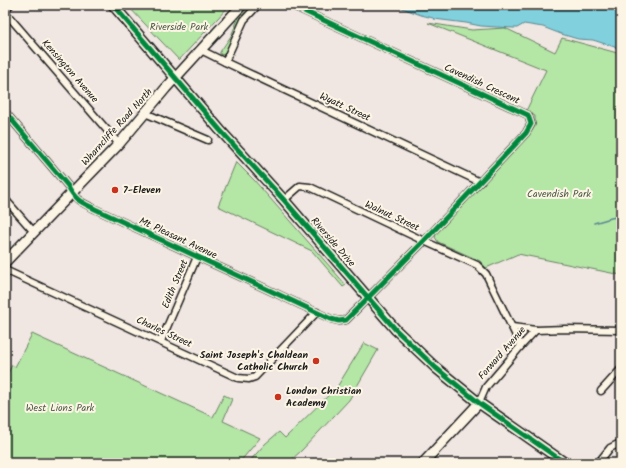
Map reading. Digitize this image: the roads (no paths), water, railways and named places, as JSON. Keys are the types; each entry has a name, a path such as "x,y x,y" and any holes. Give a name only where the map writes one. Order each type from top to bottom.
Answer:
{"main road":[{"name":"Riverside Drive","path":"113,5 220,130 284,200 396,330 434,367 479,403 559,461"},
{"name":"Wharncliffe Road North","path":"5,262 119,144 242,5"},
{"path":"423,463 479,403"}],"street":[{"path":"5,11 10,5"},
{"path":"225,62 244,20 258,5"},
{"name":"Cavendish Crescent","path":"291,5 528,115 531,124 526,133 369,298"},
{"name":"Kensington Avenue","path":"5,11 119,144"},
{"name":"Wyatt Street","path":"201,50 480,182"},
{"name":"Mt Pleasant Avenue","path":"5,112 68,186 77,200 95,210 339,321 346,320 369,298"},
{"path":"145,113 208,140"},
{"name":"Walnut Street","path":"284,200 300,186 310,187 477,265 486,274 521,346"},
{"path":"5,199 34,232"},
{"name":"Edith Street","path":"161,342 197,257"},
{"name":"Charles Street","path":"5,270 238,378 249,380 255,377 317,312"},
{"path":"512,327 536,330"},
{"name":"Forward Avenue","path":"479,403 486,387 536,330 565,328 621,330"},
{"path":"601,391 621,369"},
{"path":"598,463 610,448 621,444"}],"water":[{"path":"394,5 621,5 621,49 593,40 578,39 543,27 524,24 517,28 481,26 434,19"}],"waterway":[{"path":"594,223 621,216"}],"place":[{"name":"7-Eleven","path":"115,190"},
{"name":"Saint Joseph's Chaldean Catholic Church","path":"316,361"},
{"name":"London Christian Academy","path":"278,397"}],"park label":[{"name":"Riverside Park","path":"179,27"},
{"name":"Cavendish Park","path":"559,194"},
{"name":"West Lions Park","path":"60,408"}]}
